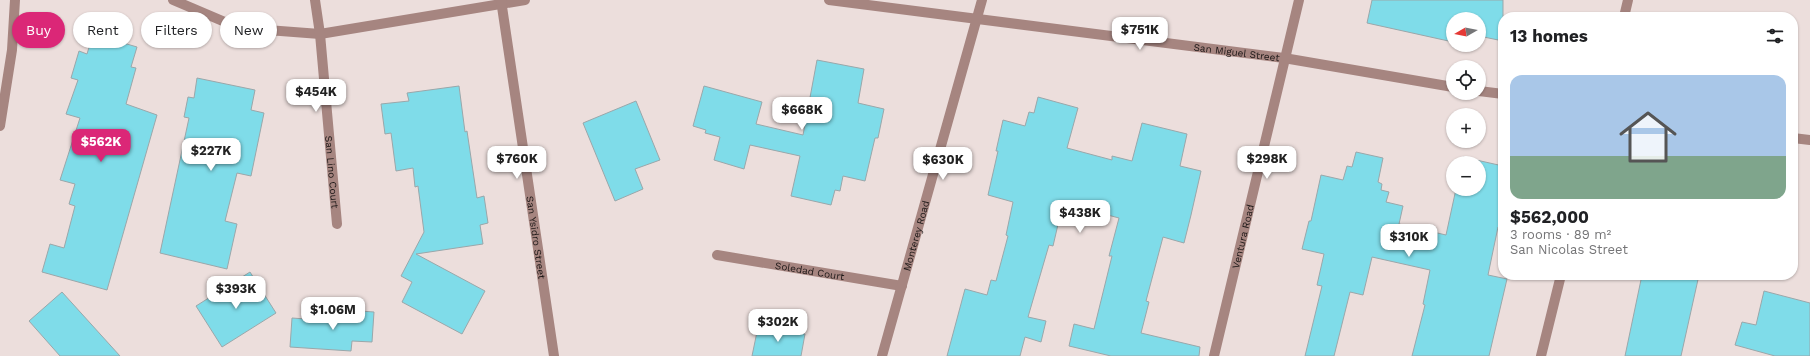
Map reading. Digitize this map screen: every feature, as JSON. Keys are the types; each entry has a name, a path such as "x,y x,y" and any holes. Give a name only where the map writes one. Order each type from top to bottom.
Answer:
{"street":[{"path":"0,126 12,50 16,0"},
{"path":"173,0 239,28 320,34 502,2 525,0"},
{"name":"San Lino Court","path":"315,0 320,34 337,224"},
{"name":"San Miguel Street","path":"829,0 1284,58 1446,86"},
{"name":"Monterey Road","path":"882,356 978,20 982,0"},
{"name":"Ventura Road","path":"1214,356 1299,0"},
{"path":"1625,12 1628,0"},
{"name":"San Ysidro Street","path":"502,2 554,356"},
{"path":"1486,92 1498,93"},
{"path":"1798,139 1810,140"},
{"name":"Soledad Court","path":"717,255 902,286"},
{"path":"1541,356 1560,280"}],"building":[{"path":"1372,0 1503,0 1503,12 1498,12 1498,40 1486,37 1486,12 1446,12 1446,40 1367,23"},
{"path":"133,46 137,47 131,67 136,68 126,104 157,115 107,290 42,272 50,244 64,248 75,206 69,204 75,184 60,180 80,118 66,114 78,80 71,78 79,51 87,54 89,48 133,48"},
{"path":"817,60 864,69 858,103 884,109 878,138 875,138 865,181 843,176 840,191 835,190 831,205 791,196 800,156 750,145 744,169 714,160 720,137 705,133 706,130 693,126 704,86 762,102 756,124 803,135"},
{"path":"197,78 255,90 251,110 264,113 251,176 237,173 225,221 237,224 227,269 160,253 189,118 184,117 188,97 194,98"},
{"path":"459,86 465,132 467,131 477,198 484,196 488,223 480,225 483,244 416,254 485,291 462,334 402,302 412,282 401,276 424,232 418,186 415,187 413,168 396,171 391,133 385,134 381,104 409,101 407,93"},
{"path":"1038,97 1078,108 1067,148 1112,160 1112,156 1132,161 1142,123 1187,134 1180,166 1201,171 1191,215 1184,243 1163,237 1146,301 1149,302 1141,333 1200,347 1199,356 1111,356 1069,346 1074,324 1094,329 1112,256 1109,256 1119,218 1063,203 1053,246 1049,245 1028,317 1046,321 1041,342 1025,337 1020,356 947,356 965,289 987,295 991,280 996,281 1008,236 1006,235 1013,202 988,195 1003,120 1025,126 1029,112 1034,113"},
{"path":"636,101 660,160 635,169 643,189 615,201 583,123"},
{"path":"1356,152 1383,158 1378,182 1382,184 1381,190 1389,192 1386,202 1403,206 1399,224 1446,235 1454,196 1486,196 1486,162 1498,165 1498,227 1488,275 1498,277 1498,280 1507,280 1489,356 1412,356 1425,305 1423,304 1430,270 1372,257 1363,295 1350,292 1334,356 1305,356 1322,286 1317,285 1324,254 1302,249 1309,221 1311,221 1321,175 1343,180 1347,166 1352,167"},
{"path":"250,272 276,313 222,347 196,306"},
{"path":"1641,280 1698,280 1681,356 1625,356"},
{"path":"1764,291 1810,303 1810,356 1775,356 1735,345 1742,322 1756,325"},
{"path":"62,292 120,356 60,356 29,321"},
{"path":"333,309 374,312 372,342 352,341 351,351 290,347 292,318 333,321"},
{"path":"758,327 805,334 801,356 752,356"}]}
